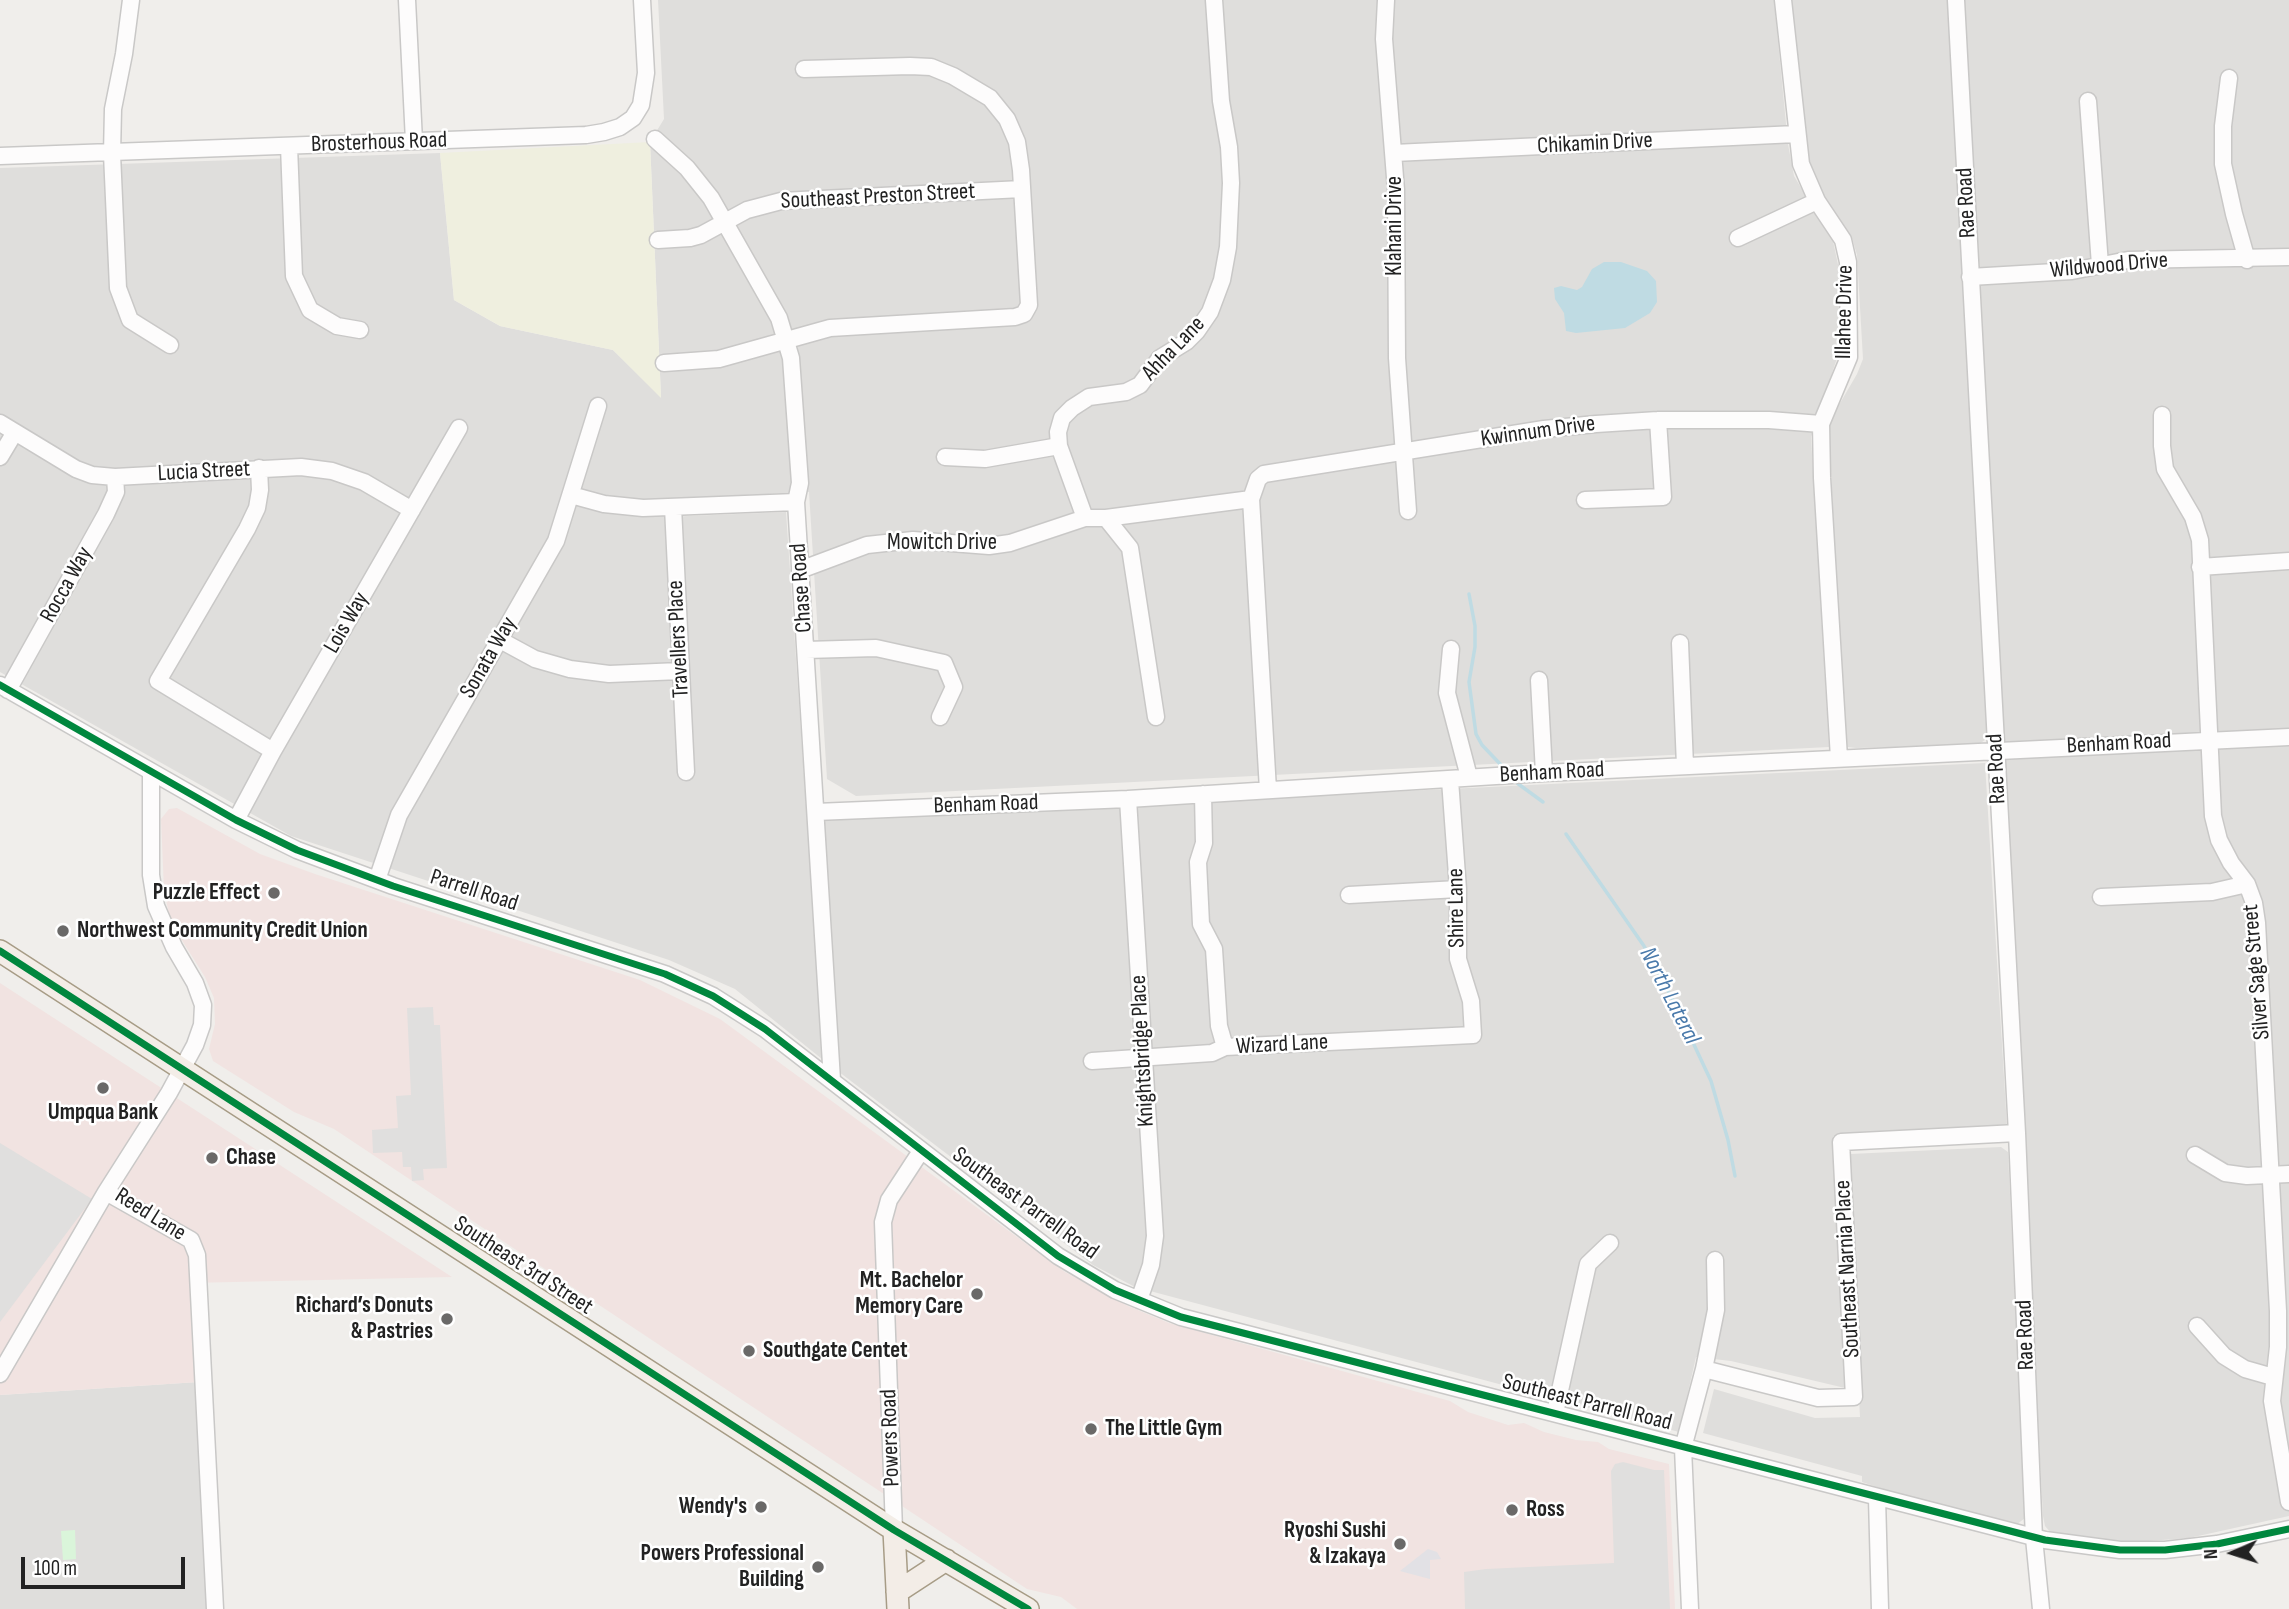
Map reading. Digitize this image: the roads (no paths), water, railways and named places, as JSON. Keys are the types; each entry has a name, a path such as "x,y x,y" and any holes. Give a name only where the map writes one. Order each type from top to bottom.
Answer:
{"main road":[{"name":"Southeast 3rd Street","path":"0,951 894,1530 1028,1609"},
{"name":"Powers Road","path":"894,1530 897,1600"},
{"path":"897,1600 946,1560"}],"street":[{"path":"131,0 113,109 112,154 118,288 130,320 170,345"},
{"path":"407,0 414,141"},
{"name":"Brosterhous Road","path":"0,156 586,135 620,127 633,118 645,89 642,0"},
{"name":"Ahha Lane","path":"1059,446 1058,432 1062,418 1072,408 1089,397 1126,392 1140,385 1160,358 1186,342 1197,331 1210,312 1222,280 1228,247 1231,183 1229,146 1221,101 1214,0"},
{"name":"Klahani Drive","path":"1385,0 1385,52 1394,153 1397,358 1406,452 1408,511"},
{"name":"Illahee Drive","path":"1783,0 1801,164 1817,201 1843,240 1848,262 1849,357 1821,424 1839,758"},
{"name":"Rae Road","path":"1956,0 2017,1133 2034,1538 2041,1609"},
{"path":"664,363 708,361 830,328 1004,319 1024,314 1028,305 1017,142 1006,119 990,98 974,87 931,67 804,69"},
{"path":"2229,78 2223,126 2223,164 2247,260"},
{"path":"2088,102 2100,265"},
{"name":"Chikamin Drive","path":"1394,153 1796,134"},
{"name":"Chase Road","path":"655,139 687,168 725,222 779,318 791,358 800,483 796,502 832,1080"},
{"path":"289,146 294,276 310,310 337,326 360,330"},
{"name":"Southeast Preston Street","path":"659,240 690,238 747,210 781,201 1022,189"},
{"path":"1738,238 1817,201"},
{"name":"Wildwood Drive","path":"1970,277 2072,271 2128,260 2247,260 2289,257"},
{"name":"Sonata Way","path":"377,880 398,815 556,541 571,495 583,430 598,406"},
{"name":"Silver Sage Street","path":"2162,415 2165,469 2193,517 2200,540 2213,816 2219,841 2247,884 2257,923 2278,1311 2278,1346 2272,1401 2289,1502"},
{"path":"1584,500 1663,497 1658,420"},
{"name":"Kwinnum Drive","path":"1251,499 1258,479 1264,474 1276,471 1544,429 1658,420 1769,420 1821,424"},
{"name":"Lucia Street","path":"0,423 76,469 92,475 115,477 301,467 332,471 364,482 412,510"},
{"name":"Lois Way","path":"236,820 459,428"},
{"path":"0,457 15,432"},
{"path":"945,457 985,459 1059,446 1085,517"},
{"path":"258,468 260,490 257,508 158,681 273,751"},
{"name":"Rocca Way","path":"4,688 106,514 116,492 115,477"},
{"path":"571,495 604,504 643,508 796,502"},
{"path":"1251,499 1268,790"},
{"name":"Mowitch Drive","path":"800,570 867,545 913,540 989,547 1010,543 1085,517 1106,518 1251,499"},
{"name":"Travellers Place","path":"673,507 687,772"},
{"path":"1106,518 1130,548 1156,717"},
{"path":"2200,567 2289,561"},
{"path":"500,640 536,659 570,669 609,674 680,671"},
{"path":"1680,643 1685,766"},
{"path":"806,650 876,649 944,663 954,687 940,717"},
{"path":"1451,649 1447,693 1469,778"},
{"path":"1539,680 1545,773"},
{"name":"Parrell Road","path":"4,688 236,820 297,850 377,880 665,974 740,1012 832,1080 921,1151"},
{"name":"Benham Road","path":"816,812 1128,799 1545,773 2289,737"},
{"name":"Reed Lane","path":"150,772 151,875 156,906 174,947 195,983 203,1005 202,1025 195,1045 169,1093 106,1192 191,1240 197,1255 215,1609"},
{"name":"Shire Lane","path":"1450,780 1458,889 1458,959 1471,1001 1473,1035"},
{"path":"1203,794 1204,844 1198,862 1201,924 1214,949 1219,1026 1225,1047"},
{"name":"Knightsbridge Place","path":"1128,799 1155,1236 1151,1265 1139,1300"},
{"path":"2101,897 2212,891 2247,884"},
{"path":"1349,895 1458,889"},
{"name":"Wizard Lane","path":"1091,1061 1212,1054 1225,1047 1473,1035"},
{"name":"Southeast Narnia Place","path":"1704,1369 1818,1398 1854,1397 1841,1142 2017,1133"},
{"name":"Southeast Parrell Road","path":"921,1151 1058,1256 1105,1284 1181,1317 2034,1538 2120,1550 2165,1550 2217,1544 2289,1530"},
{"name":"Powers Road","path":"894,1530 883,1222 889,1199 921,1151"},
{"path":"2195,1155 2225,1173 2247,1176 2289,1174"},
{"path":"0,1374 106,1192"},
{"path":"1555,1413 1588,1264 1610,1243"},
{"path":"1690,1609 1683,1448 1716,1310 1715,1260"},
{"path":"2197,1326 2224,1356 2245,1370 2273,1377"},
{"path":"1877,1498 1880,1609"}],"water":[{"path":"1604,262 1621,262 1647,271 1656,281 1657,302 1650,313 1625,328 1576,333 1566,331 1564,313 1555,299 1554,288 1561,286 1577,290 1582,287 1592,269"}],"waterway":[{"name":"North Lateral","path":"1469,594 1475,626 1475,647 1469,682 1476,734 1482,745 1503,767"},
{"name":"North Lateral","path":"1517,783 1543,802"},
{"name":"North Lateral","path":"1566,834 1644,946 1674,1002 1711,1081 1735,1176"}],"place":[{"name":"Puzzle Effect","path":"274,893"},
{"name":"Northwest Community Credit Union","path":"63,931"},
{"name":"Umpqua Bank","path":"103,1088"},
{"name":"Chase","path":"212,1158"},
{"name":"Mt. Bachelor Memory Care","path":"977,1294"},
{"name":"Richard’s Donuts & Pastries","path":"447,1319"},
{"name":"Southgate Centet","path":"749,1351"},
{"name":"The Little Gym","path":"1091,1429"},
{"name":"Wendy's","path":"761,1507"},
{"name":"Ross","path":"1512,1510"},
{"name":"Ryoshi Sushi & Izakaya","path":"1400,1544"},
{"name":"Powers Professional Building","path":"818,1567"}]}
